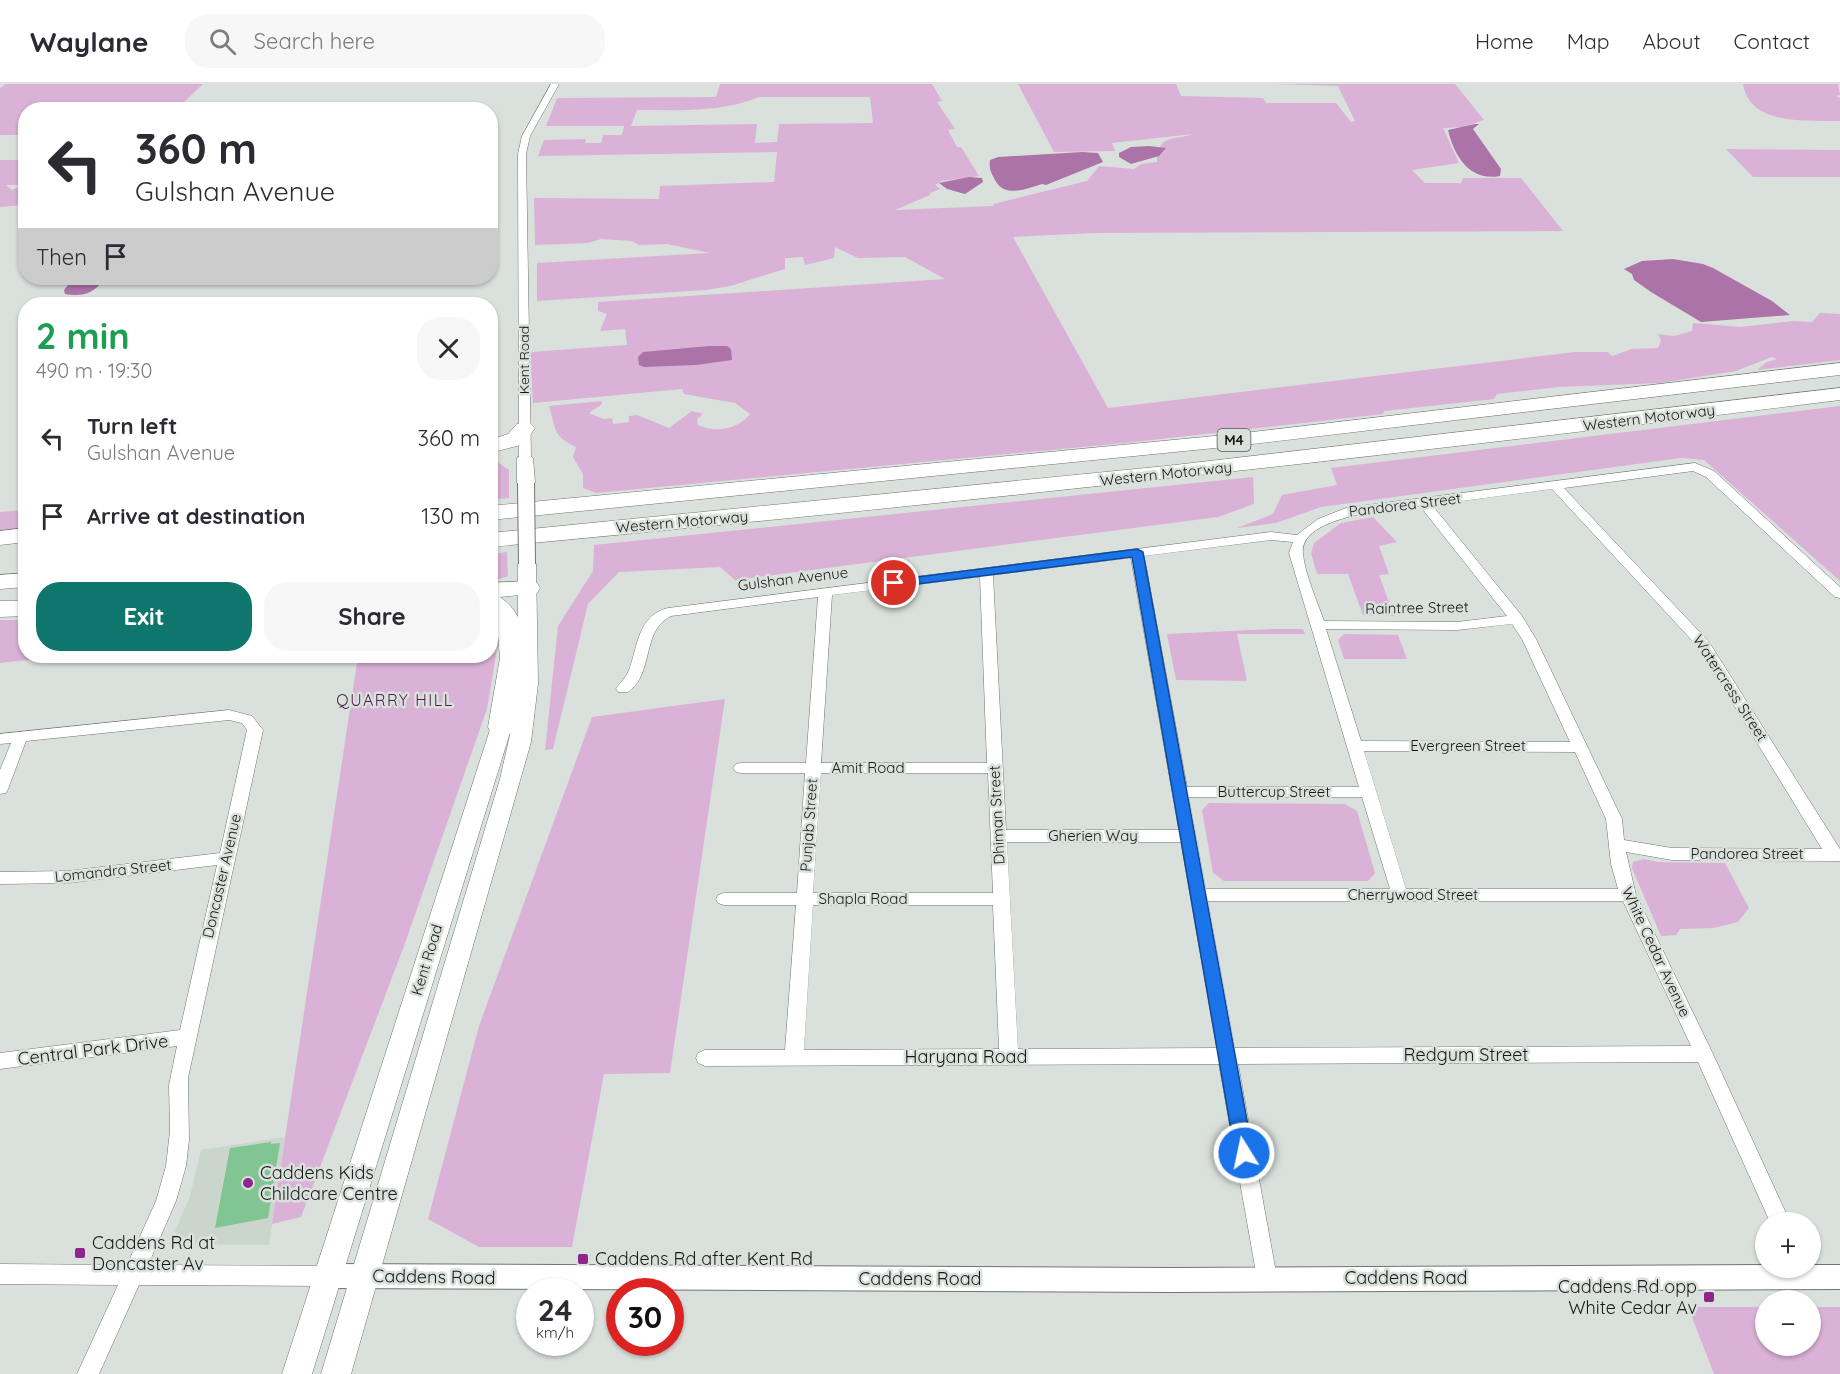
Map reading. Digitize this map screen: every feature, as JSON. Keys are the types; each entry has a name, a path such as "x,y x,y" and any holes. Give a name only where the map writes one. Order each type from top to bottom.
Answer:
{"highway":[{"name":"Western Motorway","path":"498,512 1223,441 1840,369"},
{"name":"Western Motorway","path":"498,539 962,495 1299,459 1840,394"},
{"path":"498,445 516,439 525,428"},
{"path":"498,455 511,454 525,458"},
{"path":"0,538 18,536"},
{"path":"0,553 18,552"},
{"path":"498,587 527,576"},
{"path":"0,582 18,581"},
{"path":"498,606 504,609 514,641 501,727"},
{"path":"0,609 18,608"}],"main road":[{"name":"Kent Road","path":"336,1374 511,779 525,711 527,576 525,458"},
{"name":"Kent Road","path":"297,1374 527,645"}],"street":[{"name":"Kent Road","path":"525,458 522,154 526,136 555,84"},
{"name":"Pandorea Street","path":"1300,540 1329,518 1340,513 1686,468 1702,470 1840,594"},
{"name":"Watercress Street","path":"1556,486 1704,645 1837,855"},
{"name":"White Cedar Avenue","path":"1423,502 1517,619 1529,639 1613,816 1619,864 1628,896 1704,1054 1775,1212"},
{"name":"Gulshan Avenue","path":"623,689 633,678 651,624 660,615 673,611 1271,536 1286,536 1300,540"},
{"path":"1300,540 1296,553 1400,895"},
{"path":"1137,552 1267,1278"},
{"name":"Dhiman Street","path":"986,572 1009,1057"},
{"name":"Punjab Street","path":"794,1058 825,592"},
{"name":"Raintree Street","path":"1318,625 1457,626 1517,619"},
{"name":"Doncaster Avenue","path":"0,739 222,715 235,715 247,719 254,726 186,1037 177,1088 180,1130 176,1164 165,1200 88,1374"},
{"path":"0,789 21,736"},
{"name":"Evergreen Street","path":"1356,746 1581,747"},
{"name":"Amit Road","path":"741,768 995,768"},
{"name":"Buttercup Street","path":"1180,792 1369,792"},
{"name":"Gherien Way","path":"998,836 1188,836"},
{"name":"Pandorea Street","path":"1618,845 1672,854 1837,855"},
{"name":"Lomandra Street","path":"0,878 68,877 226,858"},
{"name":"Cherrywood Street","path":"1198,896 1628,896"},
{"name":"Shapla Road","path":"724,899 1001,899"},
{"name":"Central Park Drive","path":"0,1061 186,1037"},
{"name":"Redgum Street","path":"1227,1057 1704,1054"},
{"name":"Haryana Road","path":"705,1058 1227,1057"},
{"name":"Caddens Road","path":"0,1274 1161,1280 1755,1273"},
{"name":"Caddens Road","path":"1821,1274 1840,1277"}],"shaded area":[{"path":"6,84 203,84 184,102 18,102 18,135 0,135 0,88"},
{"path":"720,84 932,84 942,101 937,102 955,129 948,130 957,147 961,147 979,176 942,181 935,185 940,189 895,210 994,206 993,204 1087,181 1099,166 1134,169 1141,164 1157,162 1160,146 1164,142 1193,134 1112,143 1115,151 1054,152 1018,84 1176,84 1181,96 1263,98 1266,103 1336,103 1351,122 1355,121 1338,86 1275,84 1455,84 1484,120 1463,127 1443,128 1459,163 1412,170 1425,183 1461,183 1463,178 1521,178 1563,231 1093,233 1013,237 1108,408 1575,352 1608,352 1612,356 1632,349 1658,348 1661,340 1658,334 1674,336 1692,331 1693,323 1740,327 1793,321 1812,322 1820,313 1840,314 1840,360 1757,370 1767,362 1777,359 1772,357 1736,371 1660,383 1558,387 1497,394 1494,399 1384,411 1383,414 1125,443 596,493 583,488 583,474 573,457 576,447 563,439 556,431 549,406 602,401 602,404 589,413 603,419 612,418 613,424 629,422 629,416 637,415 669,428 692,411 703,414 697,419 698,425 712,429 733,427 750,414 735,403 684,394 682,389 533,403 530,352 627,345 625,329 600,331 607,314 598,311 598,302 945,279 905,257 858,258 835,247 834,258 805,265 803,257 785,258 785,269 730,286 706,290 537,301 537,263 710,253 667,244 639,245 632,241 601,239 588,243 535,245 534,198 659,199 660,186 774,182 777,152 538,156 544,140 586,139 585,143 601,143 603,135 622,135 624,126 546,126 557,98 716,97","holes":["759,97 870,97 873,123 779,124 777,142 755,143 757,124 631,126 637,110 714,108 730,106"]},
{"path":"1743,84 1838,84 1840,95 1836,96 1840,98 1840,121 1797,120 1768,114 1757,108 1748,98"},
{"path":"1479,124 1473,129 1501,169 1500,176 1489,177 1472,171 1459,158 1454,149 1448,130"},
{"path":"1131,147 1166,148 1159,156 1131,164 1119,157 1119,153"},
{"path":"1726,149 1840,150 1840,177 1753,177"},
{"path":"1098,153 1103,162 1046,185 1022,190 1003,188 998,184 990,169 990,160 998,157"},
{"path":"0,160 18,160 18,185 6,185 12,190 18,187 18,206 0,207"},
{"path":"969,177 982,178 983,182 965,194 947,189 939,183"},
{"path":"1673,259 1713,268 1772,301 1790,315 1701,322 1651,292 1634,280 1632,274 1624,269 1642,261"},
{"path":"68,285 99,285 87,293 76,295 65,294 64,290"},
{"path":"727,346 731,349 732,360 696,365 644,367 639,365 638,357 643,352"},
{"path":"1840,406 1840,581 1704,460 1681,458 1321,507 1276,523 1237,528 1273,514 1282,495 1337,485 1331,468"},
{"path":"498,463 509,470 509,498 498,499"},
{"path":"1253,477 1254,504 1218,517 735,580 720,567 619,572 588,604 553,749 545,750 558,626 593,571 594,545"},
{"path":"18,511 18,530 0,531 0,512"},
{"path":"1373,517 1397,542 1379,546 1389,574 1379,575 1394,616 1363,615 1348,574 1317,574 1311,553 1314,543 1341,523"},
{"path":"507,552 508,576 498,580 498,553"},
{"path":"0,620 18,620 18,661 0,663"},
{"path":"1303,629 1305,634 1237,634 1247,681 1176,680 1167,634"},
{"path":"1344,634 1398,635 1407,659 1344,659 1338,640"},
{"path":"357,663 495,663 487,709 404,946 301,1217 272,1224"},
{"path":"725,699 670,1073 604,1074 572,1247 479,1247 428,1219 479,1026 592,717"},
{"path":"1209,803 1345,804 1357,811 1375,873 1368,881 1224,881 1213,873 1202,810"},
{"path":"1644,859 1658,862 1725,863 1749,908 1738,922 1713,928 1680,929 1676,935 1661,936 1632,868 1633,862"},
{"path":"285,1137 269,1245 184,1244 175,1231 190,1196 201,1150"},
{"path":"1688,1307 1755,1307 1755,1356 1821,1356 1821,1307 1840,1307 1840,1374 1714,1374"}],"building":[{"name":"Caddens Kids Childcare Centre","path":"271,1142 271,1144 280,1143 268,1218 215,1228 230,1148"}],"place":[{"name":"Caddens Kids Childcare Centre","path":"248,1183"},
{"name":"Caddens Rd at Doncaster Av","path":"80,1253"},
{"name":"Caddens Rd after Kent Rd","path":"583,1259"},
{"name":"Caddens Rd opp White Cedar Av","path":"1709,1297"}],"district":[{"name":"QUARRY HILL","path":"395,700"}],"route":[{"path":"894,583 1137,552 1244,1153"}]}
